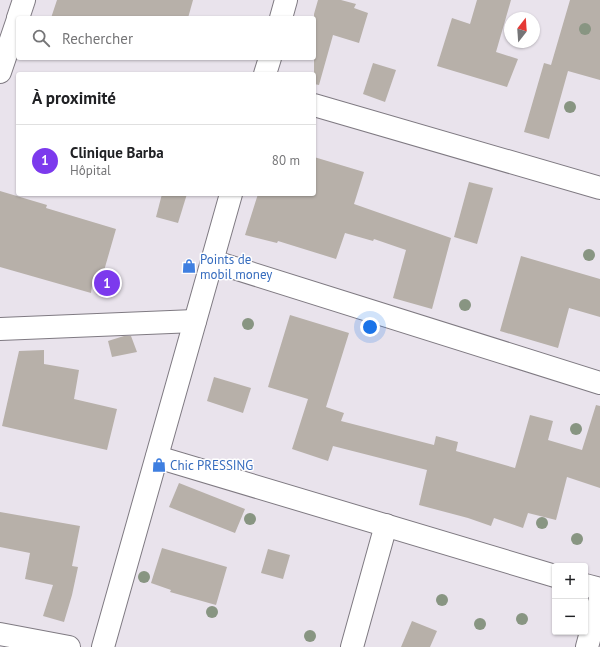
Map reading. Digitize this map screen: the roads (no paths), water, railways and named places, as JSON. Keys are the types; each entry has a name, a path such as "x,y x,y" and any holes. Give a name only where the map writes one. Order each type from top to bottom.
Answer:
{"street":[{"path":"19,16 24,0"},
{"path":"282,16 286,0"},
{"path":"0,72 16,25"},
{"path":"266,72 269,60"},
{"path":"316,106 600,188"},
{"path":"103,647 230,196"},
{"path":"212,261 600,383"},
{"path":"0,329 195,321"},
{"path":"157,457 552,575"},
{"path":"352,647 386,526"},
{"path":"588,586 600,589"},
{"path":"587,647 600,599"},
{"path":"0,634 69,647"}],"place":[{"name":"Points de mobil money","path":"189,266"},
{"name":"Clinique Barba","path":"107,283"},
{"name":"Chic PRESSING","path":"159,465"}]}
